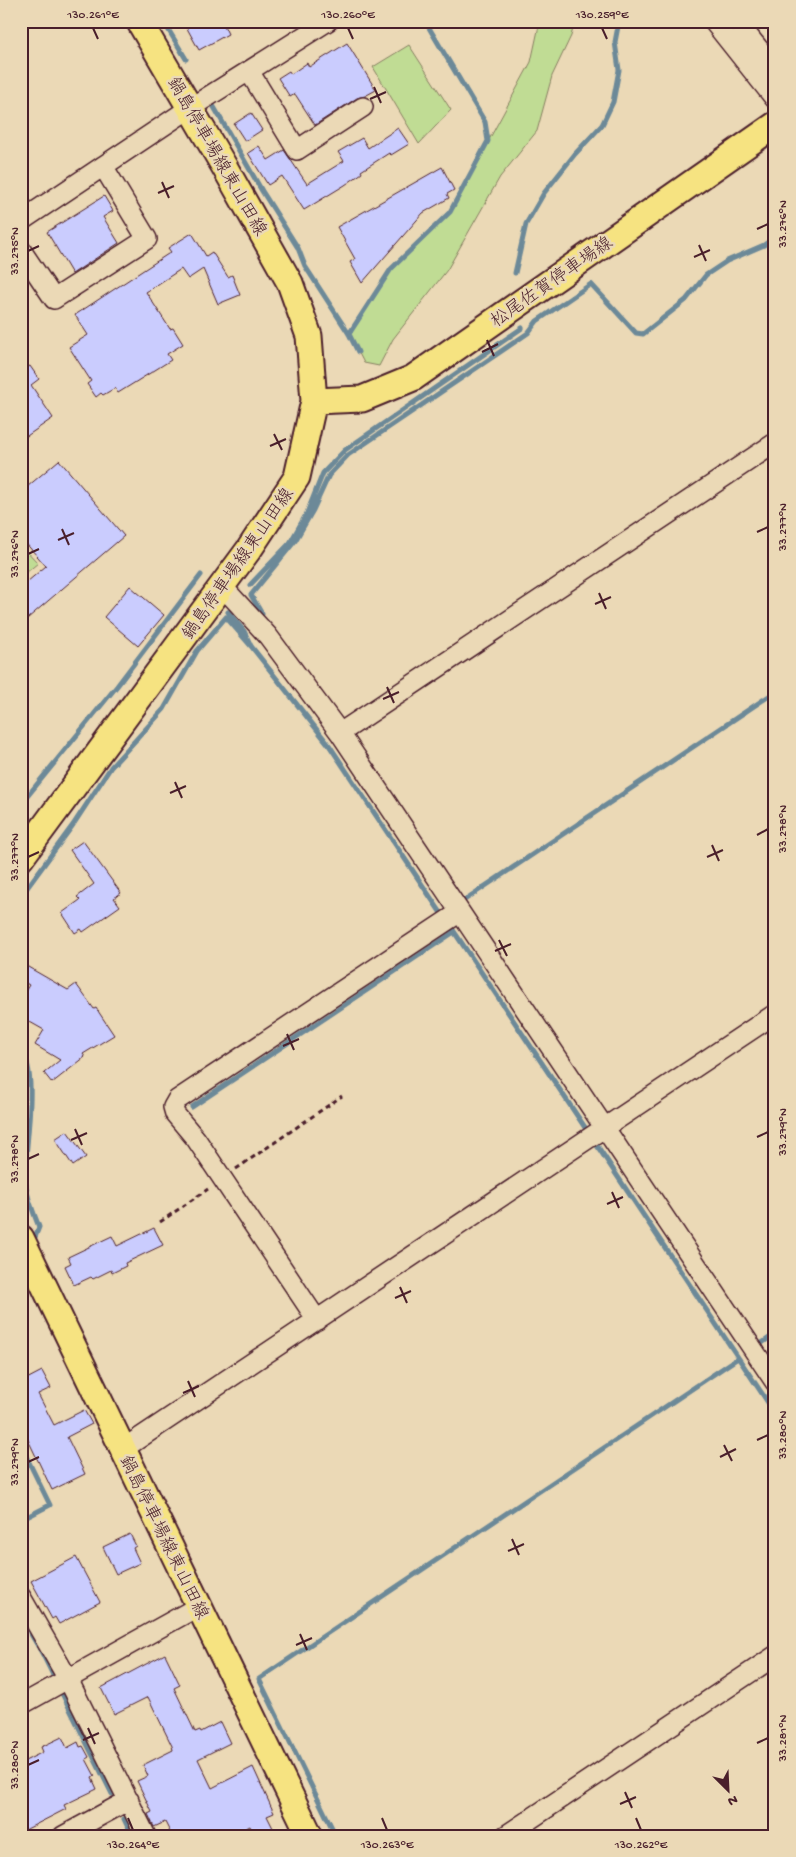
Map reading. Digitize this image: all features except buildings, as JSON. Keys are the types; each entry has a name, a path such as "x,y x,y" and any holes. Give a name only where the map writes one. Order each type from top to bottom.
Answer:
{"main road":[{"name":"鍋島停車場線東山田線","path":"21,858 250,548 296,477 314,401 309,336 290,283 140,21"},
{"name":"松尾佐賀停車場線","path":"314,401 362,400 413,378 775,125"},
{"name":"鍋島停車場線東山田線","path":"26,1247 310,1836"}],"street":[{"path":"21,221 190,108 328,21"},
{"path":"713,21 775,100"},
{"path":"726,39 742,25 775,70"},
{"path":"249,71 297,150 364,107"},
{"path":"21,250 54,299 147,239 103,166"},
{"path":"340,733 775,443"},
{"path":"222,586 268,636 340,733 775,1382"},
{"path":"318,1320 196,1139 175,1114 172,1107 177,1100 460,912"},
{"path":"123,1449 775,1014"},
{"path":"21,1597 68,1679 146,1836"},
{"path":"21,1705 199,1606"},
{"path":"505,1836 775,1656"},
{"path":"63,1836 129,1800"}],"path":[{"path":"160,1222 342,1096"}],"green space":[{"path":"540,21 575,21 571,36 552,76 537,131 500,177 447,270 393,339 379,366 364,363 349,334 391,269 450,212 531,62"},
{"path":"409,45 451,110 419,144 373,67"},
{"path":"21,545 38,563 21,577"}],"waterway":[{"path":"349,334 391,269 450,212 488,141 485,122 425,21"},
{"path":"515,273 526,224 544,193 575,154 602,125 613,102 619,70 615,42 619,21"},
{"path":"168,29 186,59"},
{"path":"214,107 262,191 298,248 305,266 349,334 358,352"},
{"path":"262,614 251,595 295,541 313,510 329,475 348,455 528,333 537,321 591,284 636,333 643,334 686,300 706,275 727,261 764,245 775,237"},
{"path":"250,585 290,543 307,513 323,473 345,450 522,328"},
{"path":"21,804 117,686 201,575"},
{"path":"228,612 244,631 251,646 329,745 441,913"},
{"path":"21,896 73,825 111,767 164,709 197,651 226,617 251,646"},
{"path":"466,899 775,692"},
{"path":"453,930 586,1129"},
{"path":"192,1107 454,932"},
{"path":"21,1051 26,1060 30,1091 25,1182 39,1227 33,1242"},
{"path":"596,1144 775,1413"},
{"path":"762,1343 775,1334"},
{"path":"336,1836 259,1679 738,1358"},
{"path":"21,1446 50,1505 21,1520"},
{"path":"21,1617 42,1653 112,1794"},
{"path":"124,1819 132,1836"}]}
